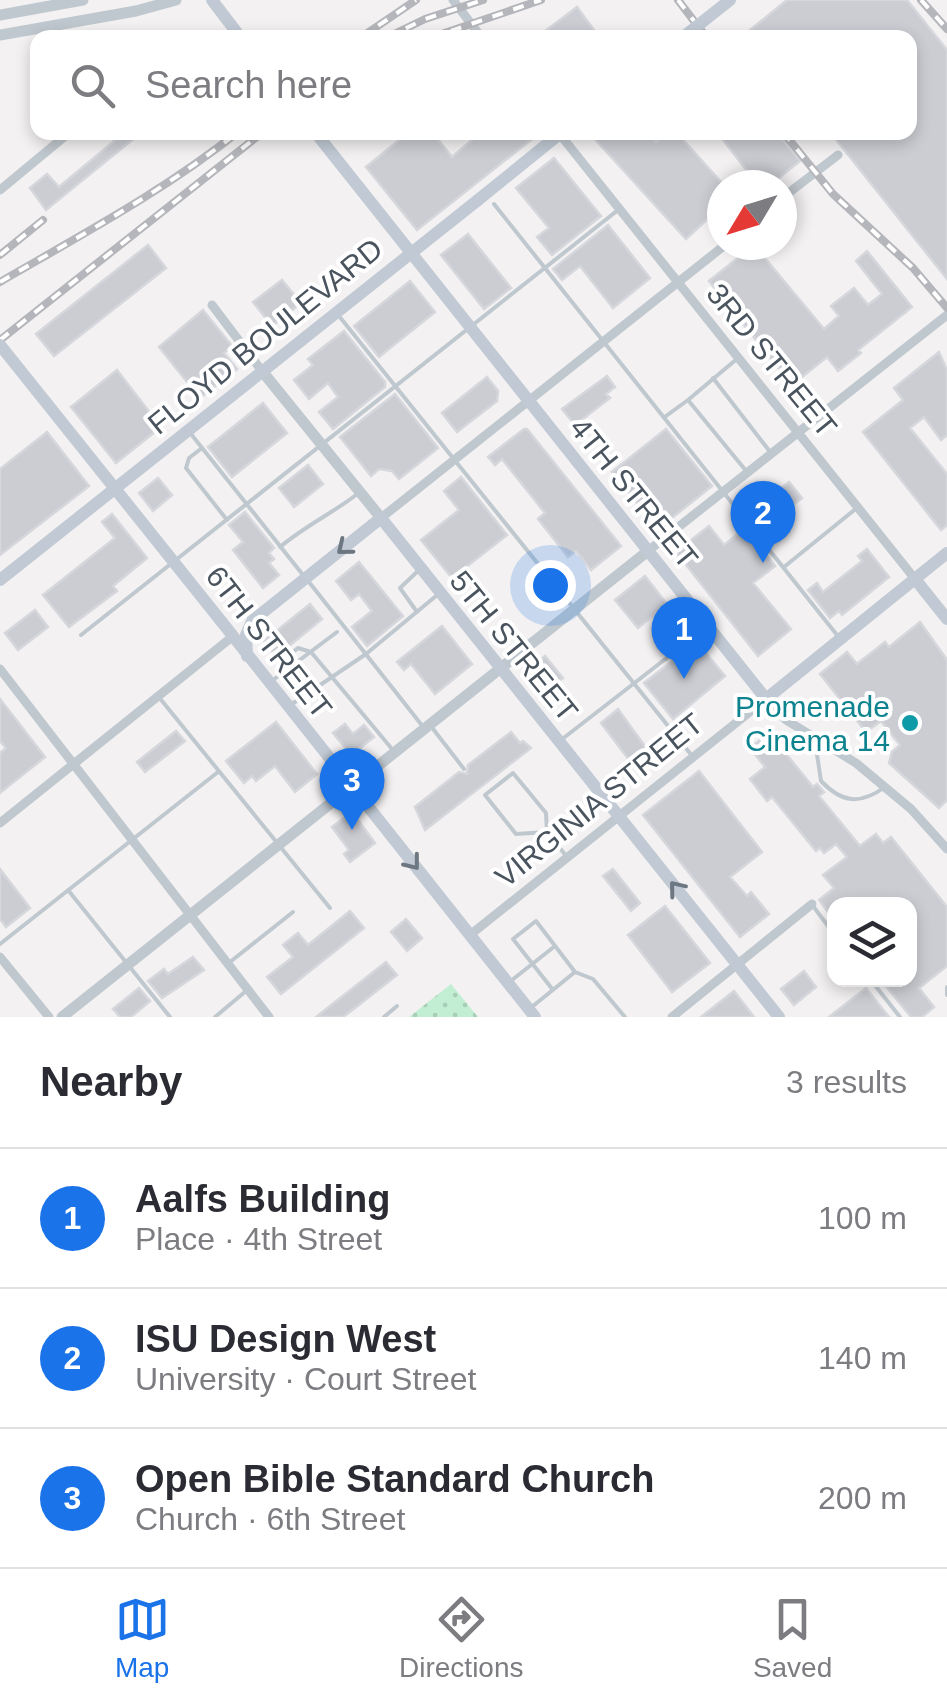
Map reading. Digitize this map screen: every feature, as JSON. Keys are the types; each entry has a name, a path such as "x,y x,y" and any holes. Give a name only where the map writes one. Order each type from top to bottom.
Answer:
{"main road":[{"path":"212,0 235,30"},
{"path":"692,30 730,0"},
{"name":"4TH STREET","path":"322,140 766,698"},
{"name":"FLOYD BOULEVARD","path":"0,580 550,140"},
{"name":"6TH STREET","path":"0,346 246,656 274,679 288,707 532,1013"},
{"path":"246,656 246,635 252,622 381,518"},
{"name":"5TH STREET","path":"381,518 779,1017"},
{"name":"VIRGINIA STREET","path":"766,698 947,554"},
{"name":"3RD STREET","path":"915,579 947,619"},
{"path":"221,621 252,622"}],"street":[{"path":"0,15 83,0"},
{"path":"0,35 176,0"},
{"path":"454,0 476,30"},
{"path":"0,190 60,140"},
{"name":"3RD STREET","path":"566,140 915,579"},
{"path":"797,186 838,155"},
{"path":"381,518 707,259"},
{"name":"5TH STREET","path":"212,305 381,518"},
{"path":"62,1017 947,315"},
{"path":"0,824 232,637"},
{"path":"0,668 268,1017"},
{"name":"4TH STREET","path":"766,698 786,720 856,763 885,787 947,849"},
{"name":"VIRGINIA STREET","path":"470,935 766,698"},
{"path":"672,1017 812,904"},
{"path":"0,957 49,1017"}],"lane":[{"path":"494,204 840,638"},
{"path":"81,635 619,209"},
{"path":"337,313 693,757"},
{"path":"664,417 738,358"},
{"path":"713,378 771,453"},
{"path":"688,400 747,472"},
{"path":"188,430 366,654 464,768"},
{"path":"202,448 189,458 186,468 227,520"},
{"path":"280,546 360,492"},
{"path":"783,567 858,506"},
{"path":"417,612 400,588 420,569"},
{"path":"288,707 366,654 440,593"},
{"path":"559,742 708,626"},
{"path":"274,679 337,632"},
{"path":"293,652 298,648 311,652 395,753"},
{"path":"274,679 286,658"},
{"path":"158,696 330,908"},
{"path":"816,741 821,781 844,800 864,800 885,787"},
{"path":"0,944 218,772"},
{"path":"485,796 513,773 546,814 547,832 567,857"},
{"path":"480,788 516,834 547,832"},
{"path":"68,890 170,1017"},
{"path":"812,904 827,924"},
{"path":"227,963 292,912"},
{"path":"553,990 513,939 536,922 575,972 593,979 624,1017"},
{"path":"508,983 555,946"},
{"path":"532,1013 575,972"},
{"path":"876,987 900,1017"},
{"path":"947,987 947,995"},
{"path":"215,1017 248,990"},
{"path":"384,1017 398,1006"}],"green space":[{"path":"451,984 478,1017 409,1017"}],"building":[{"path":"787,0 907,0 947,50 947,279 836,140 917,140 917,30 750,30"},
{"path":"577,7 594,30 547,30"},
{"path":"115,140 132,140 46,210 30,188 47,174 59,187"},
{"path":"399,140 438,140 452,157 472,140 531,140 417,230 366,167"},
{"path":"596,140 683,140 710,170 707,170 707,220 686,239"},
{"path":"723,140 783,140 800,161 789,170 746,170"},
{"path":"554,158 601,216 552,255 537,237 549,228 516,188"},
{"path":"608,225 650,278 613,308 580,266 562,280 553,269"},
{"path":"468,234 511,288 484,309 441,255"},
{"path":"148,245 166,268 54,356 36,334"},
{"path":"867,251 912,307 838,371 827,357 792,385 709,281 735,260 766,260 824,329 839,316 831,306 854,288 868,305 882,294 856,261"},
{"path":"282,280 301,303 272,326 253,302"},
{"path":"410,281 435,312 379,357 354,326"},
{"path":"203,310 232,346 224,353 237,369 200,398 159,347"},
{"path":"344,331 385,387 333,429 319,412 338,397 328,383 309,399 294,380 313,365 308,359"},
{"path":"939,352 947,370 947,435 941,440 924,417 910,428 947,474 947,525 941,530 863,432 903,400 894,388"},
{"path":"117,370 161,427 116,463 71,407"},
{"path":"607,376 615,387 606,394 610,398 575,425 562,409"},
{"path":"487,377 498,391 497,401 457,432 442,413"},
{"path":"395,394 438,448 399,479 392,471 379,469 371,476 340,437"},
{"path":"263,403 287,433 232,477 208,447"},
{"path":"524,429 621,546 591,570 576,551 568,557 538,519 545,513 502,459 495,465 488,457"},
{"path":"666,429 712,486 658,529 612,472"},
{"path":"47,432 89,486 0,555 0,469"},
{"path":"308,465 323,484 294,507 279,488"},
{"path":"461,477 507,535 452,578 421,540 459,510 444,491"},
{"path":"158,478 172,495 153,511 139,493"},
{"path":"764,482 774,494 789,482 802,498 761,530 739,502"},
{"path":"245,512 274,548 269,553 274,559 269,563 279,575 263,588 233,550 243,542 229,525"},
{"path":"112,514 147,558 113,586 117,591 69,627 43,595 115,538 102,522"},
{"path":"709,526 724,545 745,528 775,566 753,583 791,629 758,656 676,552"},
{"path":"867,549 889,577 842,615 839,611 830,618 808,590 817,583 823,592 862,561 858,556"},
{"path":"359,562 403,616 367,646 352,627 372,611 359,594 351,600 336,581"},
{"path":"645,576 667,604 638,628 615,600"},
{"path":"310,604 322,619 289,646 288,653 277,657 264,641"},
{"path":"35,610 48,627 18,650 5,633"},
{"path":"920,622 947,660 947,800 939,808 889,763 892,752 900,745 881,721 866,732 820,674 847,652 857,664 885,642 889,647"},
{"path":"442,626 472,664 435,694 411,664 404,670 397,662"},
{"path":"697,642 725,676 673,719 644,683"},
{"path":"545,656 563,678 544,693 527,670"},
{"path":"0,699 45,757 0,793 0,753 6,748 0,741"},
{"path":"618,709 652,756 652,763 643,771 639,766 636,769 601,723"},
{"path":"276,722 317,774 295,792 275,766 256,781 252,776 244,783 226,761"},
{"path":"345,724 353,734 364,725 374,737 351,755 333,733"},
{"path":"176,731 185,741 145,772 137,762"},
{"path":"511,732 531,748 425,830 415,807 459,772 467,774 468,765"},
{"path":"769,733 813,787 817,784 824,792 819,796 860,846 876,834 883,843 891,837 947,907 947,966 919,988 934,1007 922,1017 911,1017 887,987 917,987 917,897 827,897 827,911 819,900 834,888 823,875 847,857 836,844 824,853 820,848 816,851 772,797 767,801 750,779 765,767 750,748"},
{"path":"699,771 762,852 730,877 747,896 751,892 769,914 740,937 643,815"},
{"path":"352,812 375,843 350,862 344,854 349,850 332,827"},
{"path":"0,869 30,908 6,927 0,919"},
{"path":"613,869 640,903 631,911 603,876"},
{"path":"665,906 710,963 672,992 628,935"},
{"path":"350,911 364,928 281,994 267,977 293,957 283,945 298,933 308,945"},
{"path":"406,919 422,938 407,951 391,932"},
{"path":"193,957 204,970 162,998 148,981 164,969 168,974"},
{"path":"386,962 397,975 343,1017 316,1017"},
{"path":"804,971 816,987 794,1005 781,989"},
{"path":"139,988 150,1001 131,1017 120,1017 113,1009"},
{"path":"866,988 889,1017 829,1017"},
{"path":"734,991 754,1017 701,1017"}],"railway":[{"path":"372,30 416,0"},
{"path":"402,30 483,0"},
{"path":"453,30 541,0"},
{"path":"678,0 701,30"},
{"path":"921,0 947,29"},
{"path":"0,282 152,193 227,140"},
{"path":"0,340 253,140"},
{"path":"789,140 833,194 913,268 947,308"},
{"path":"0,255 43,220"}],"place":[{"name":"ISU Design West","path":"763,563"},
{"name":"Aalfs Building","path":"684,679"},
{"name":"Promenade Cinema 14","path":"910,723"},
{"name":"Open Bible Standard Church","path":"352,830"}]}
